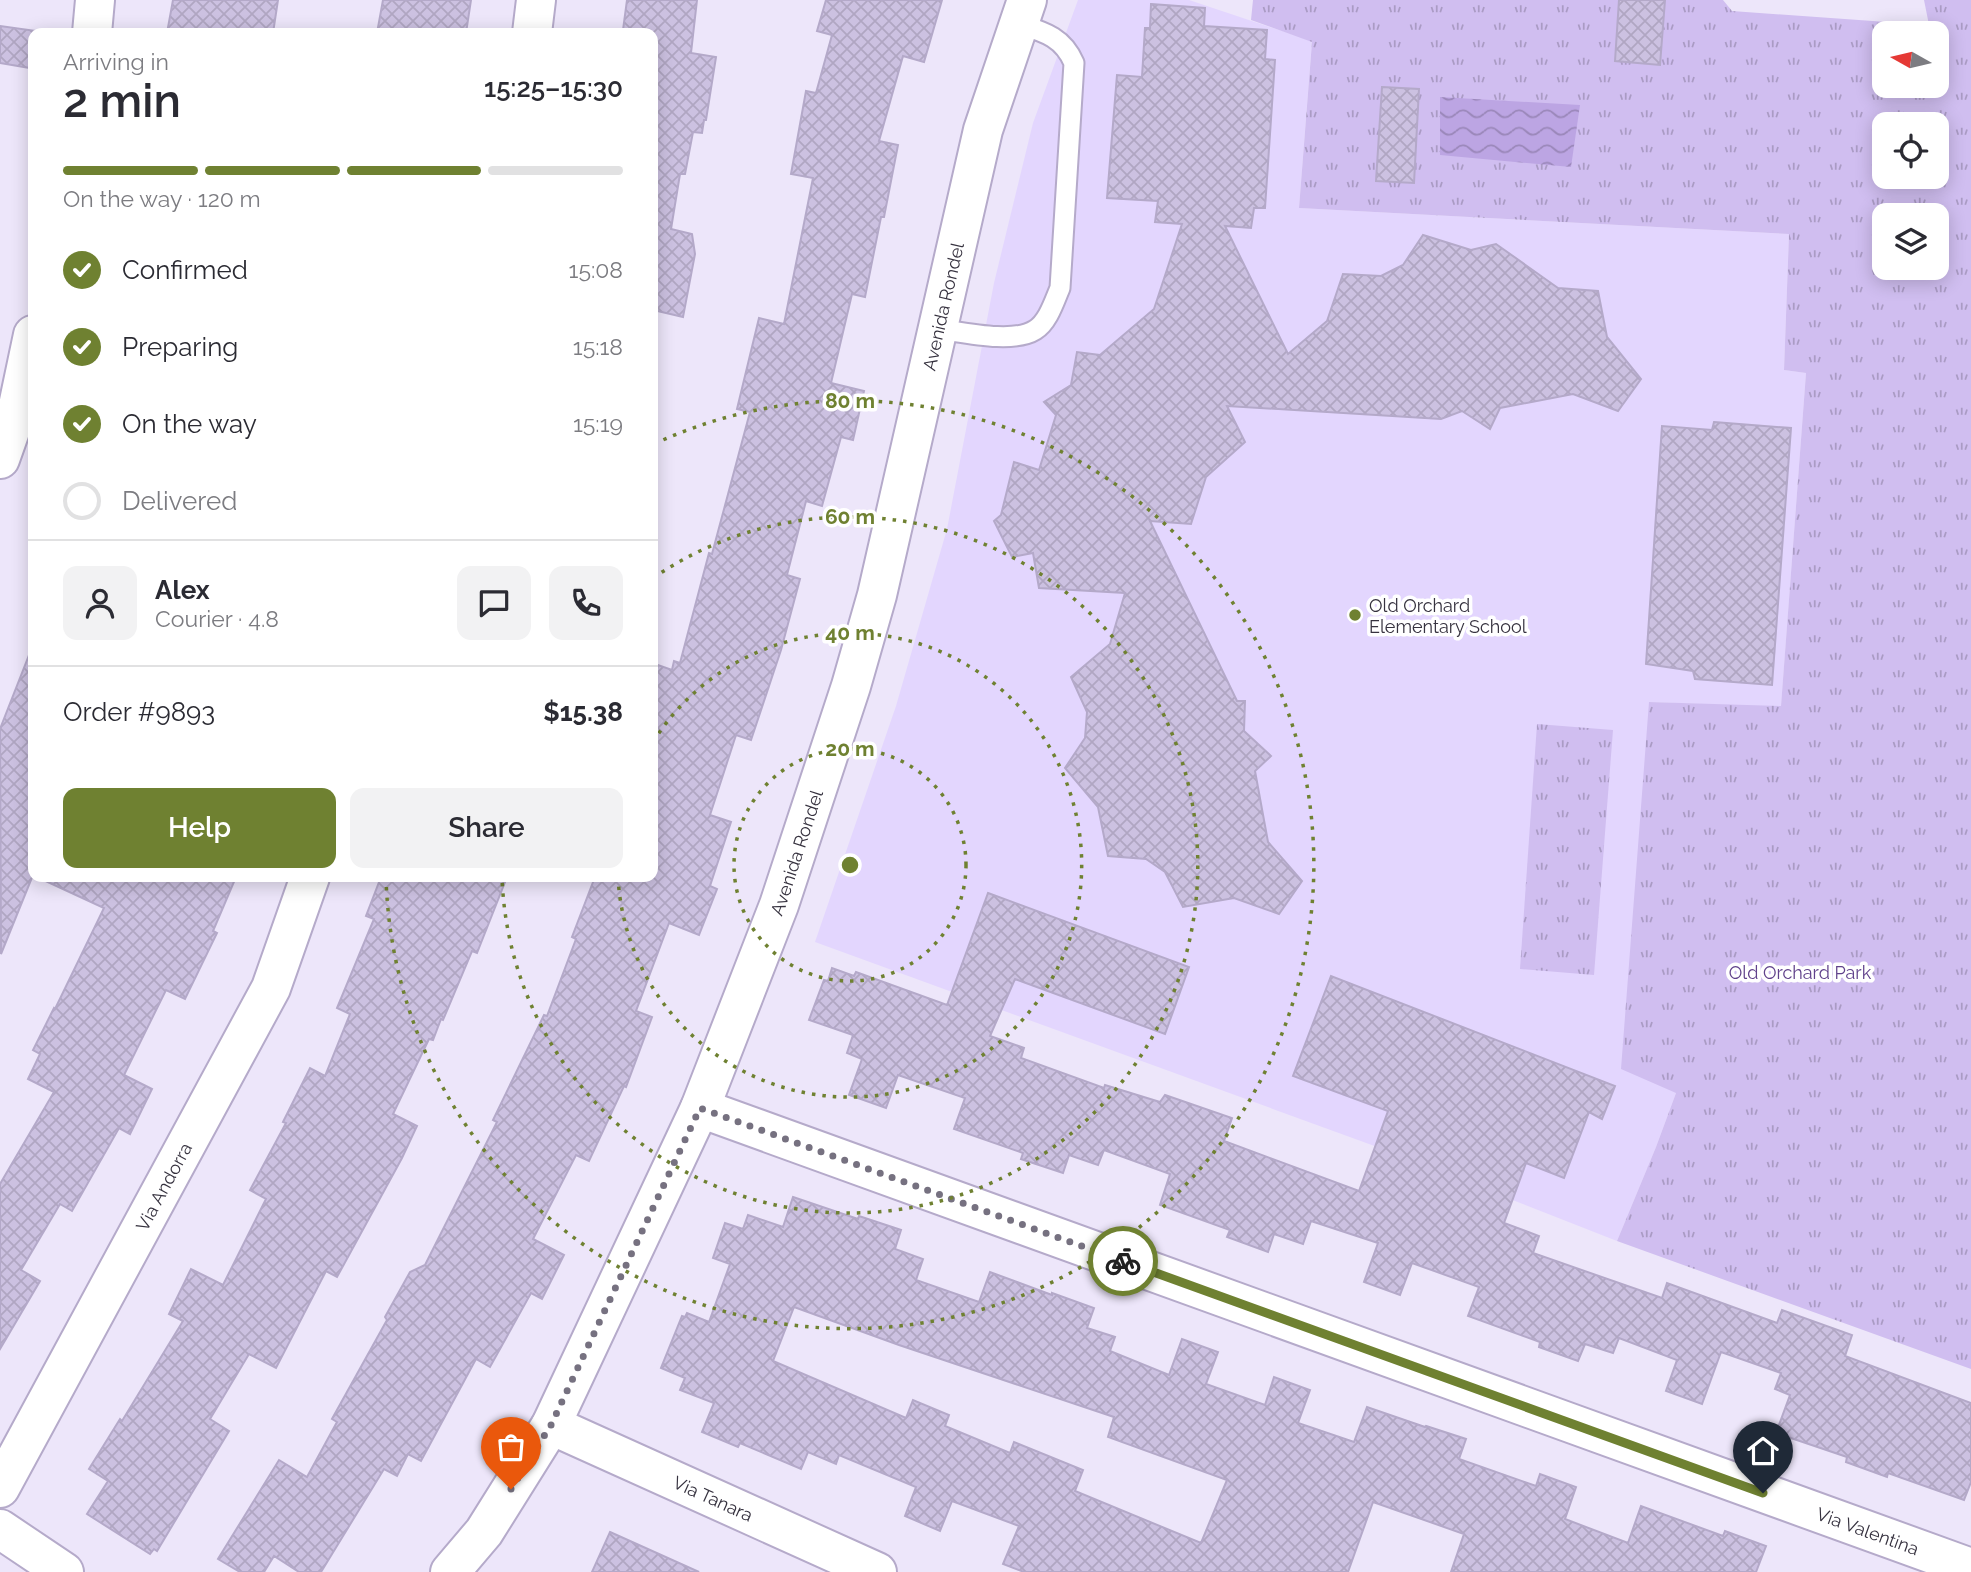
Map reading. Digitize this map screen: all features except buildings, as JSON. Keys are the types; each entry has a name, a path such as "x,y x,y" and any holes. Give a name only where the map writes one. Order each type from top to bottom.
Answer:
{"street":[{"path":"92,28 95,0"},
{"path":"533,28 536,0"},
{"name":"Avenida Rondel","path":"450,1572 484,1532 551,1425 700,1108 779,905 851,686 877,595 983,130 1023,12"},
{"path":"0,459 17,411 28,359"},
{"name":"Via Andorra","path":"0,1488 271,988 308,882"},
{"name":"Via Valentina","path":"700,1108 1971,1568"},
{"name":"Via Tanara","path":"551,1425 866,1570"},
{"path":"0,1529 64,1572"}],"lane":[{"path":"937,329 1006,338 1035,331 1047,317 1060,288 1074,63 1068,49 1039,31 1023,12"}],"shaded area":[{"name":"Old Orchard Elementary School","path":"1078,0 1189,0 1312,41 1299,208 1789,234 1784,370 1806,373 1781,707 1649,702 1676,1093 1617,1241 1380,1148 815,942 896,706 947,529 994,283 1033,123"}],"green space":[{"name":"Old Orchard Park","path":"1253,0 1723,0 1732,11 1873,21 1872,98 1950,98 1950,21 1928,21 1924,0 1971,0 1971,1369 1617,1241 1676,1093 1621,1069 1649,702 1781,706 1806,373 1784,370 1789,234 1299,208 1312,42 1251,20"},
{"path":"1537,724 1613,730 1594,975 1520,969"}],"water":[{"path":"1440,97 1580,105 1571,167 1440,155"}],"way so far":[{"path":"511,1489 551,1425 700,1108 1123,1261"}],"place":[{"name":"Old Orchard Elementary School","path":"1355,615"}],"route":[{"path":"1123,1261 1763,1493"}]}
